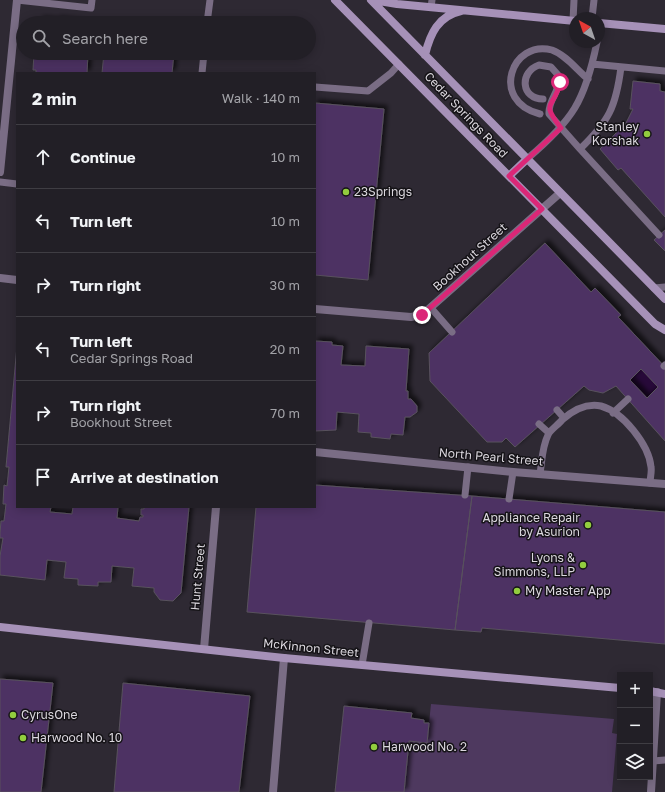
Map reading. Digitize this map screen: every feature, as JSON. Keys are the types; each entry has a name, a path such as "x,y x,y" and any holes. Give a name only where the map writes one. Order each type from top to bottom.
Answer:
{"main road":[{"name":"Cedar Springs Road","path":"335,0 654,324 665,330"},
{"name":"Cedar Springs Road","path":"372,0 665,299"},
{"path":"372,0 397,4 431,3 465,10 569,20"},
{"path":"425,55 429,40 437,25 455,12 465,10"},
{"path":"605,24 665,29"},
{"path":"509,176 527,159"},
{"name":"McKinnon Street","path":"0,627 284,658 617,688"}],"street":[{"path":"0,172 17,0"},
{"name":"Bookhout Street","path":"316,309 411,317 422,315 560,192"},
{"path":"0,278 16,280"},
{"name":"North Pearl Street","path":"316,452 513,472 665,484"},
{"name":"Hunt Street","path":"204,649 216,508"},
{"path":"273,792 284,658"},
{"path":"653,761 659,692"},
{"path":"651,792 652,780"}],"lane":[{"path":"17,0 91,8 92,0"},
{"path":"208,16 210,0"},
{"path":"574,0 574,12"},
{"path":"593,12 594,0"},
{"path":"527,159 561,128 574,111 583,94 596,48"},
{"path":"540,114 529,111 520,105 514,97 510,87 514,66 521,57 530,52 541,49 551,50 561,55 588,79"},
{"path":"202,72 203,60"},
{"path":"316,87 368,91 391,73 399,64"},
{"path":"592,64 665,71"},
{"path":"543,99 534,97 529,93 525,82 529,71 539,65 551,67 559,76 559,88 549,106 549,114 659,235"},
{"path":"580,149 597,133 611,113 618,94 621,67"},
{"path":"0,182 16,184"},
{"path":"654,288 665,287"},
{"path":"431,308 452,332"},
{"path":"613,413 628,399"},
{"path":"540,474 544,444 548,433 575,410 588,406 601,406 623,420 637,434 651,468 650,483"},
{"path":"557,410 564,418"},
{"path":"539,424 548,433"},
{"path":"465,496 468,467"},
{"path":"509,499 513,472"},
{"path":"362,665 369,623"},
{"path":"653,761 665,760"}],"shaded area":[{"path":"641,369 658,387 647,398 630,380"},
{"path":"431,704 614,719 612,733 617,734 612,792 404,792 409,741 427,743"}],"building":[{"path":"34,60 88,60 87,72 36,72 36,70 33,70"},
{"path":"103,60 173,60 172,72 102,72"},
{"path":"633,81 660,84 660,91 665,92 665,217 621,168 618,170 600,149 619,130 622,131 633,109 630,109"},
{"name":"23Springs","path":"316,103 384,109 368,280 316,275"},
{"path":"665,230 665,251 654,240"},
{"path":"545,243 591,292 595,288 621,315 618,317 665,367 665,441 616,386 603,393 589,390 584,386 515,447 506,438 502,442 487,442 430,381 429,353","holes":["641,369 658,387 647,398 630,380"]},
{"path":"316,341 332,342 332,345 343,346 341,365 365,366 366,346 409,349 406,391 408,391 408,399 411,399 417,406 417,412 410,417 405,417 403,435 391,434 390,439 371,437 371,433 358,432 359,414 337,412 336,430 316,431"},
{"path":"16,357 16,508 51,508 50,512 72,514 73,508 118,508 117,518 139,521 140,517 143,517 143,515 141,515 141,509 144,508 189,508 181,593 173,601 160,600 154,592 154,588 132,586 134,568 112,566 111,582 98,582 98,586 78,585 78,579 64,578 66,562 47,560 45,580 0,575 0,556 3,538 0,538 1,521 4,521 6,504 3,504 4,485 7,486 9,467 6,467"},
{"path":"316,485 472,496 455,630 247,612 256,508 316,508"},
{"path":"472,496 665,512 665,644 482,628 481,632 455,630"},
{"name":"Harwood No. 10","path":"0,679 53,683 41,792 0,792"},
{"path":"123,683 250,696 239,792 114,792"},
{"name":"Harwood No. 2","path":"344,706 412,713 411,718 424,720 424,723 429,723 427,743 409,741 404,792 335,792"}],"place":[{"name":"Stanley Korshak","path":"647,134"},
{"name":"23Springs","path":"346,192"},
{"name":"Appliance Repair by Asurion","path":"588,525"},
{"name":"Lyons & Simmons, LLP","path":"583,565"},
{"name":"My Master App","path":"517,591"},
{"name":"CyrusOne","path":"13,715"},
{"name":"Harwood No. 10","path":"23,738"},
{"name":"Harwood No. 2","path":"374,747"}],"route":[{"path":"422,315 542,209 509,176 561,128 549,114 549,106 559,88 560,82"}]}
